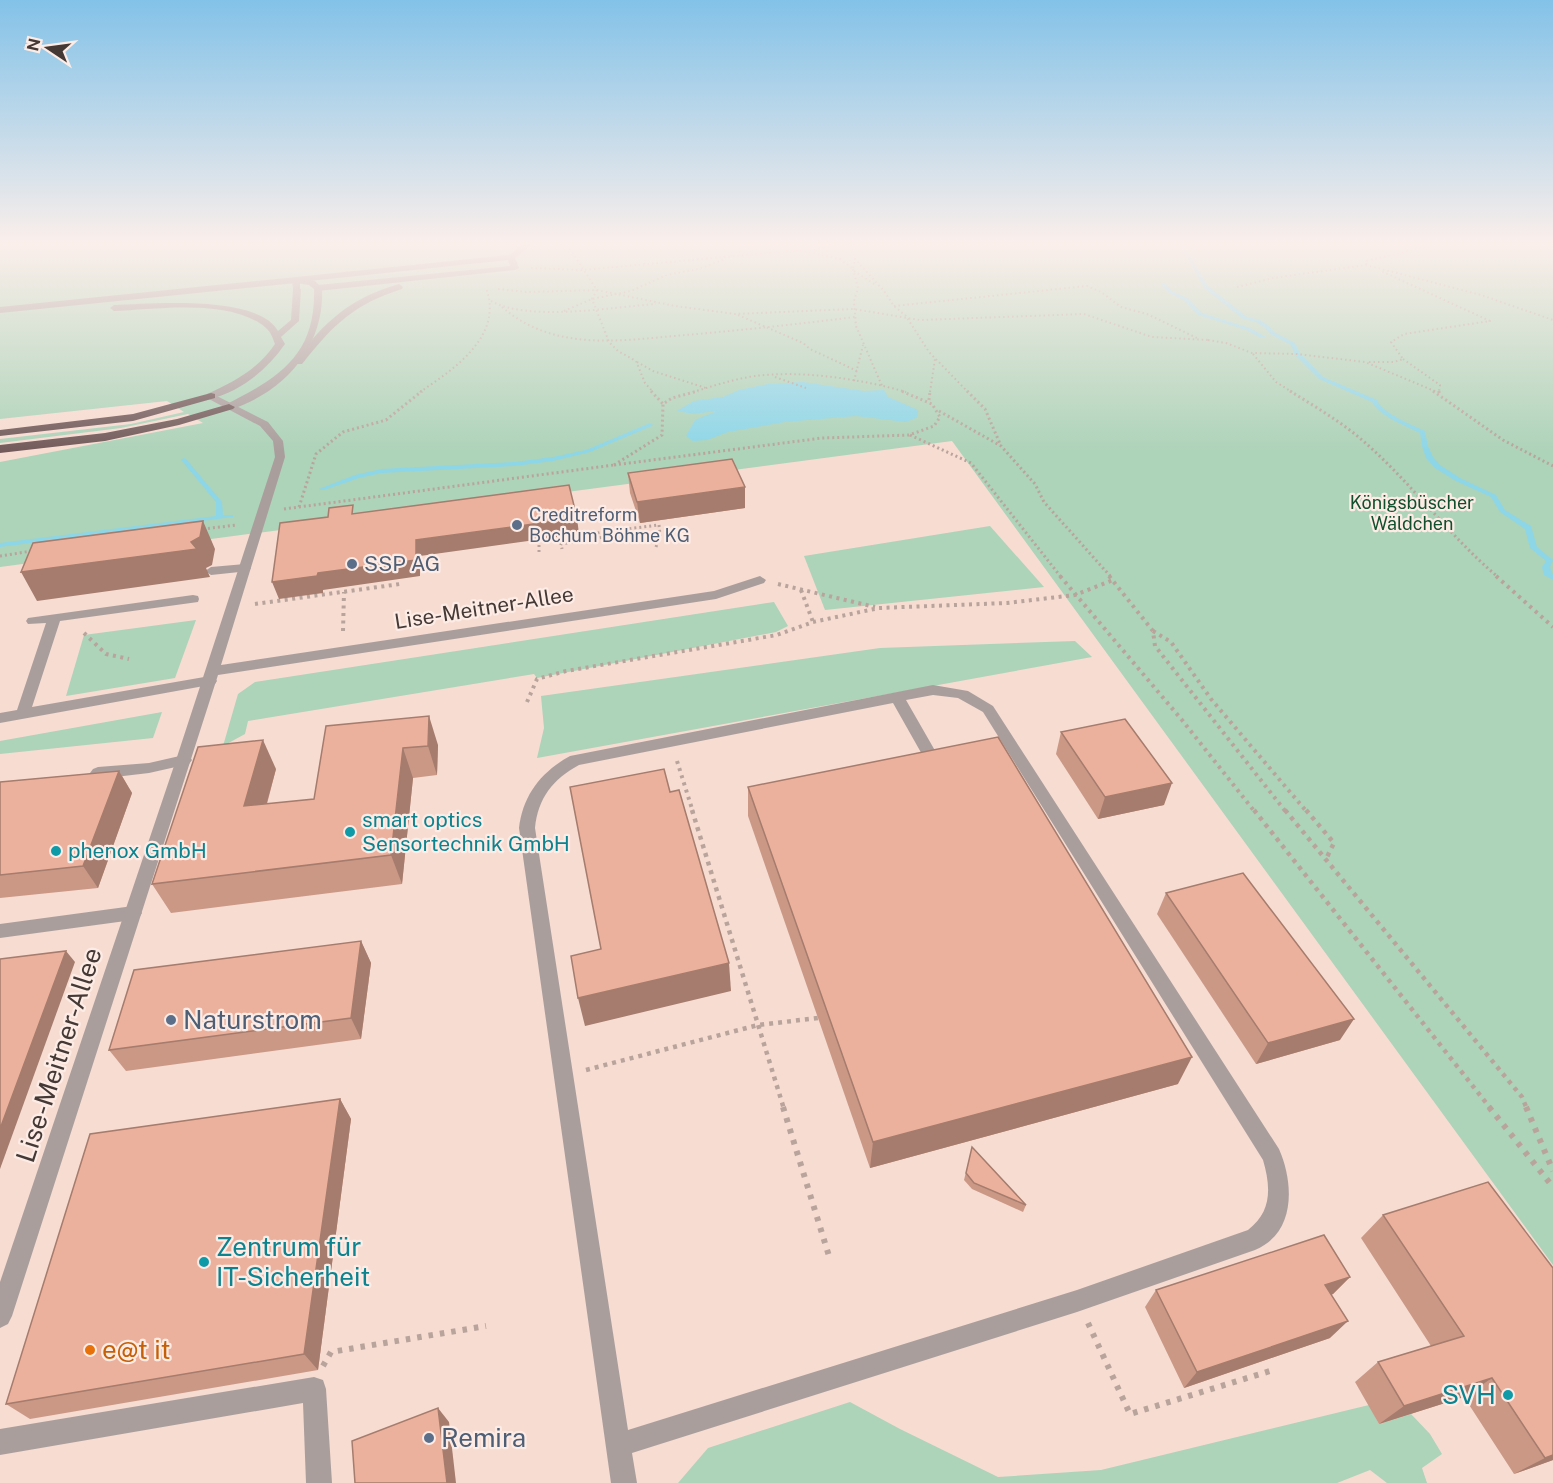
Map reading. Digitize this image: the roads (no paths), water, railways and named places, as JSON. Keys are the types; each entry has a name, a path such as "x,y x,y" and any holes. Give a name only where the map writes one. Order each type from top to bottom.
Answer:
{"highway":[{"path":"0,433 60,428 132,417 189,404 211,396"},
{"path":"0,449 105,437 179,422 229,406"}],"street":[{"path":"0,319 50,314"},
{"path":"211,396 241,383 261,369 280,344 279,334 267,322 251,314"},
{"path":"279,334 295,321 295,314"},
{"path":"298,362 306,347 316,314"},
{"path":"229,406 278,382 339,314"},
{"name":"Lise-Meitner-Allee","path":"0,1316 184,760 280,457 278,441 264,424 211,396"},
{"path":"211,570 245,568"},
{"name":"Lise-Meitner-Allee","path":"0,718 342,652 716,595 760,580"},
{"path":"33,621 194,599"},
{"path":"23,713 54,618"},
{"path":"619,1445 1077,1301 1255,1239 1267,1232 1280,1202 1277,1170 1272,1156 988,709 965,695 947,690 897,697 587,757 564,765 546,780 527,817 624,1483"},
{"path":"897,697 937,768"},
{"path":"80,775 149,768 184,760"},
{"name":"Lise-Meitner-Allee","path":"0,931 133,913"},
{"path":"0,1442 314,1389 319,1483"}],"water":[{"path":"803,382 864,391 884,390 888,397 918,410 918,417 906,422 856,416 785,422 728,432 707,440 693,441 686,436 695,420 717,411 693,414 677,411 694,401 723,397 739,390 768,384"}],"waterway":[{"path":"1201,314 1248,329 1263,337"},
{"path":"1240,314 1245,318 1258,321 1272,333 1293,344 1297,354 1321,378 1375,401 1376,405 1397,420 1423,432 1425,446 1437,467 1458,480 1494,496 1502,511 1528,528 1534,548 1550,561 1546,567 1548,575 1553,578"},
{"path":"322,489 357,476 382,471 515,464 553,459 588,451 650,425"},
{"path":"184,460 219,502 220,517"},
{"path":"0,545 231,516"}],"place":[{"name":"Creditreform Bochum Böhme KG","path":"517,525"},
{"name":"SSP AG","path":"352,564"},
{"name":"smart optics Sensortechnik GmbH","path":"350,832"},
{"name":"phenox GmbH","path":"56,851"},
{"name":"Naturstrom","path":"171,1020"},
{"name":"Zentrum für IT-Sicherheit","path":"204,1262"},
{"name":"e@t it","path":"90,1350"},
{"name":"SVH","path":"1508,1395"},
{"name":"Remira","path":"429,1438"}],"park label":[{"name":"Königsbüscher Wäldchen","path":"1412,513"}]}
